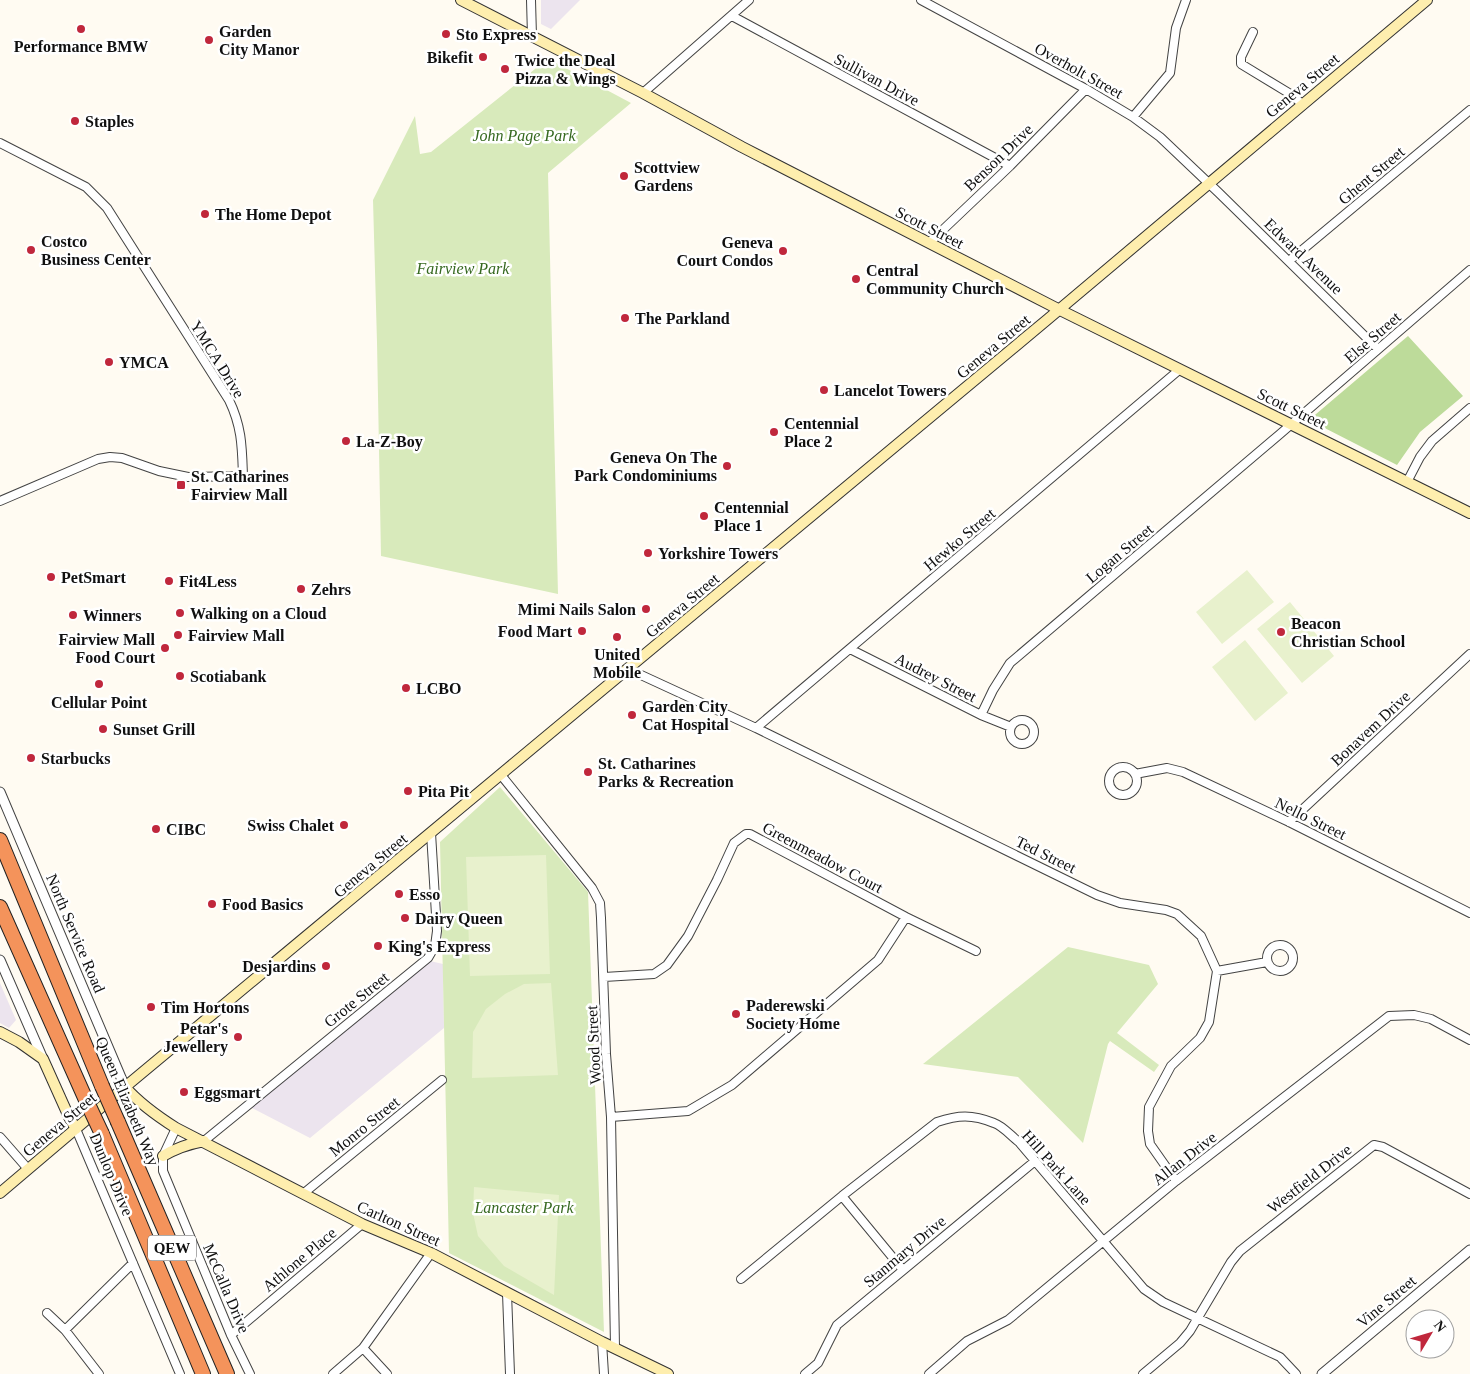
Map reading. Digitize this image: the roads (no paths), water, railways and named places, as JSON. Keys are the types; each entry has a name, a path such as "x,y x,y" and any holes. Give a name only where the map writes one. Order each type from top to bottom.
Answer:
{"highway":[{"name":"Queen Elizabeth Way","path":"0,840 102,1086 227,1374"},
{"name":"QEW","path":"0,907 102,1134 203,1374"},
{"path":"192,1348 197,1374"}],"main road":[{"name":"Scott Street","path":"461,0 1060,310 1470,513"},
{"name":"Geneva Street","path":"0,1193 1060,310 1427,0"},
{"path":"0,1032 19,1042 43,1059"},
{"name":"Dunlop Drive","path":"43,1059 69,1118 76,1129"},
{"name":"Carlton Street","path":"125,1087 152,1113 176,1128 362,1224 431,1254 668,1374"},
{"path":"163,1156 187,1144 204,1141"}],"street":[{"path":"531,0 532,36"},
{"path":"643,93 749,0"},
{"name":"Overholt Street","path":"921,0 1086,89 1133,117 1160,137 1209,184"},
{"path":"1133,117 1170,72 1176,28 1186,0"},
{"name":"Sullivan Drive","path":"732,16 1010,166"},
{"path":"1253,32 1241,57 1242,64 1292,95 1302,105"},
{"name":"Benson Drive","path":"929,243 1010,166 1086,89"},
{"name":"Ghent Street","path":"1289,261 1470,110"},
{"name":"YMCA Drive","path":"0,143 86,187 114,217 156,287 229,400 237,416 241,433 243,476 182,476 159,471 122,458 110,457 98,459 0,501"},
{"name":"Edward Avenue","path":"1209,184 1378,349"},
{"name":"Else Street","path":"1291,424 1470,270"},
{"name":"Hewko Street","path":"756,728 1179,370"},
{"path":"1407,482 1420,457 1432,440 1470,408"},
{"name":"Logan Street","path":"981,715 993,690 1010,663 1291,424"},
{"name":"Audrey Street","path":"850,649 981,715 1011,727"},
{"name":"Bonavem Drive","path":"1289,822 1470,654"},
{"name":"Ted Street","path":"628,669 756,728 1096,895 1120,903 1166,910 1177,914 1201,936 1217,971"},
{"name":"Nello Street","path":"1135,774 1167,768 1183,772 1289,822 1470,913"},
{"name":"Wood Street","path":"501,775 592,888 600,903 606,1054 611,1117 615,1347"},
{"name":"North Service Road","path":"0,792 125,1087"},
{"name":"Grote Street","path":"204,1141 428,958 434,946 437,931 431,834"},
{"name":"Greenmeadow Court","path":"604,977 654,974 667,965 688,936 718,880 734,843 746,834 750,834 906,917 976,951"},
{"path":"611,1117 688,1111 732,1085 878,960 906,917"},
{"name":"Dunlop Drive","path":"0,960 43,1059"},
{"path":"1176,1181 1150,1144 1148,1131 1149,1107 1170,1066 1200,1038 1208,1022 1217,971 1267,962"},
{"name":"Allan Drive","path":"929,1374 967,1341 1008,1320 1176,1181 1389,1016 1414,1015 1431,1019 1470,1040"},
{"name":"Monro Street","path":"304,1193 442,1080"},
{"name":"Hill Park Lane","path":"741,1279 842,1196 937,1122 952,1117 965,1116 995,1123 1019,1142 1144,1289 1163,1302 1280,1357 1296,1374"},
{"path":"163,1156 176,1128"},
{"name":"Dunlop Drive","path":"76,1129 180,1374"},
{"path":"0,1137 28,1169"},
{"name":"Westfield Drive","path":"1198,1319 1231,1262 1240,1251 1374,1144 1470,1194"},
{"name":"McCalla Drive","path":"163,1156 163,1170 231,1334 250,1374"},
{"name":"Stanmary Drive","path":"805,1374 818,1363 837,1325 1035,1161"},
{"path":"842,1196 903,1270"},
{"name":"Athlone Place","path":"231,1334 362,1224"},
{"name":"Vine Street","path":"1322,1374 1470,1250"},
{"path":"333,1374 363,1348 431,1254"},
{"path":"65,1330 133,1263"},
{"path":"507,1293 510,1374"},
{"path":"47,1313 65,1330 99,1374"},
{"path":"1143,1374 1180,1344 1198,1319"},
{"path":"602,1342 604,1374"},
{"path":"363,1348 387,1374"}],"place":[{"name":"Performance BMW","path":"81,29"},
{"name":"Sto Express","path":"446,34"},
{"name":"Garden City Manor","path":"209,40"},
{"name":"Bikefit","path":"483,57"},
{"name":"Twice the Deal Pizza & Wings","path":"505,69"},
{"name":"Staples","path":"75,121"},
{"name":"Scottview Gardens","path":"624,176"},
{"name":"The Home Depot","path":"205,214"},
{"name":"Costco Business Center","path":"31,250"},
{"name":"Geneva Court Condos","path":"783,251"},
{"name":"Central Community Church","path":"856,279"},
{"name":"The Parkland","path":"625,318"},
{"name":"YMCA","path":"109,362"},
{"name":"Lancelot Towers","path":"824,390"},
{"name":"Centennial Place 2","path":"774,432"},
{"name":"La-Z-Boy","path":"346,441"},
{"name":"Geneva On The Park Condominiums","path":"727,466"},
{"name":"St. Catharines Fairview Mall","path":"181,485"},
{"name":"Centennial Place 1","path":"704,516"},
{"name":"Yorkshire Towers","path":"648,553"},
{"name":"PetSmart","path":"51,577"},
{"name":"Fit4Less","path":"169,581"},
{"name":"Zehrs","path":"301,589"},
{"name":"Mimi Nails Salon","path":"646,609"},
{"name":"Walking on a Cloud","path":"180,613"},
{"name":"Winners","path":"73,615"},
{"name":"Food Mart","path":"582,631"},
{"name":"Beacon Christian School","path":"1281,632"},
{"name":"Fairview Mall","path":"178,635"},
{"name":"United Mobile","path":"617,637"},
{"name":"Fairview Mall Food Court","path":"165,648"},
{"name":"Scotiabank","path":"180,676"},
{"name":"Cellular Point","path":"99,684"},
{"name":"LCBO","path":"406,688"},
{"name":"Garden City Cat Hospital","path":"632,715"},
{"name":"Sunset Grill","path":"103,729"},
{"name":"Starbucks","path":"31,758"},
{"name":"St. Catharines Parks & Recreation","path":"588,772"},
{"name":"Pita Pit","path":"408,791"},
{"name":"Swiss Chalet","path":"344,825"},
{"name":"CIBC","path":"156,829"},
{"name":"Esso","path":"399,894"},
{"name":"Food Basics","path":"212,904"},
{"name":"Dairy Queen","path":"405,918"},
{"name":"King's Express","path":"378,946"},
{"name":"Desjardins","path":"326,966"},
{"name":"Tim Hortons","path":"151,1007"},
{"name":"Paderewski Society Home","path":"736,1014"},
{"name":"Petar's Jewellery","path":"238,1037"},
{"name":"Eggsmart","path":"184,1092"}],"park label":[{"name":"John Page Park","path":"524,135"},
{"name":"Fairview Park","path":"463,268"},
{"name":"Lancaster Park","path":"524,1207"}]}
